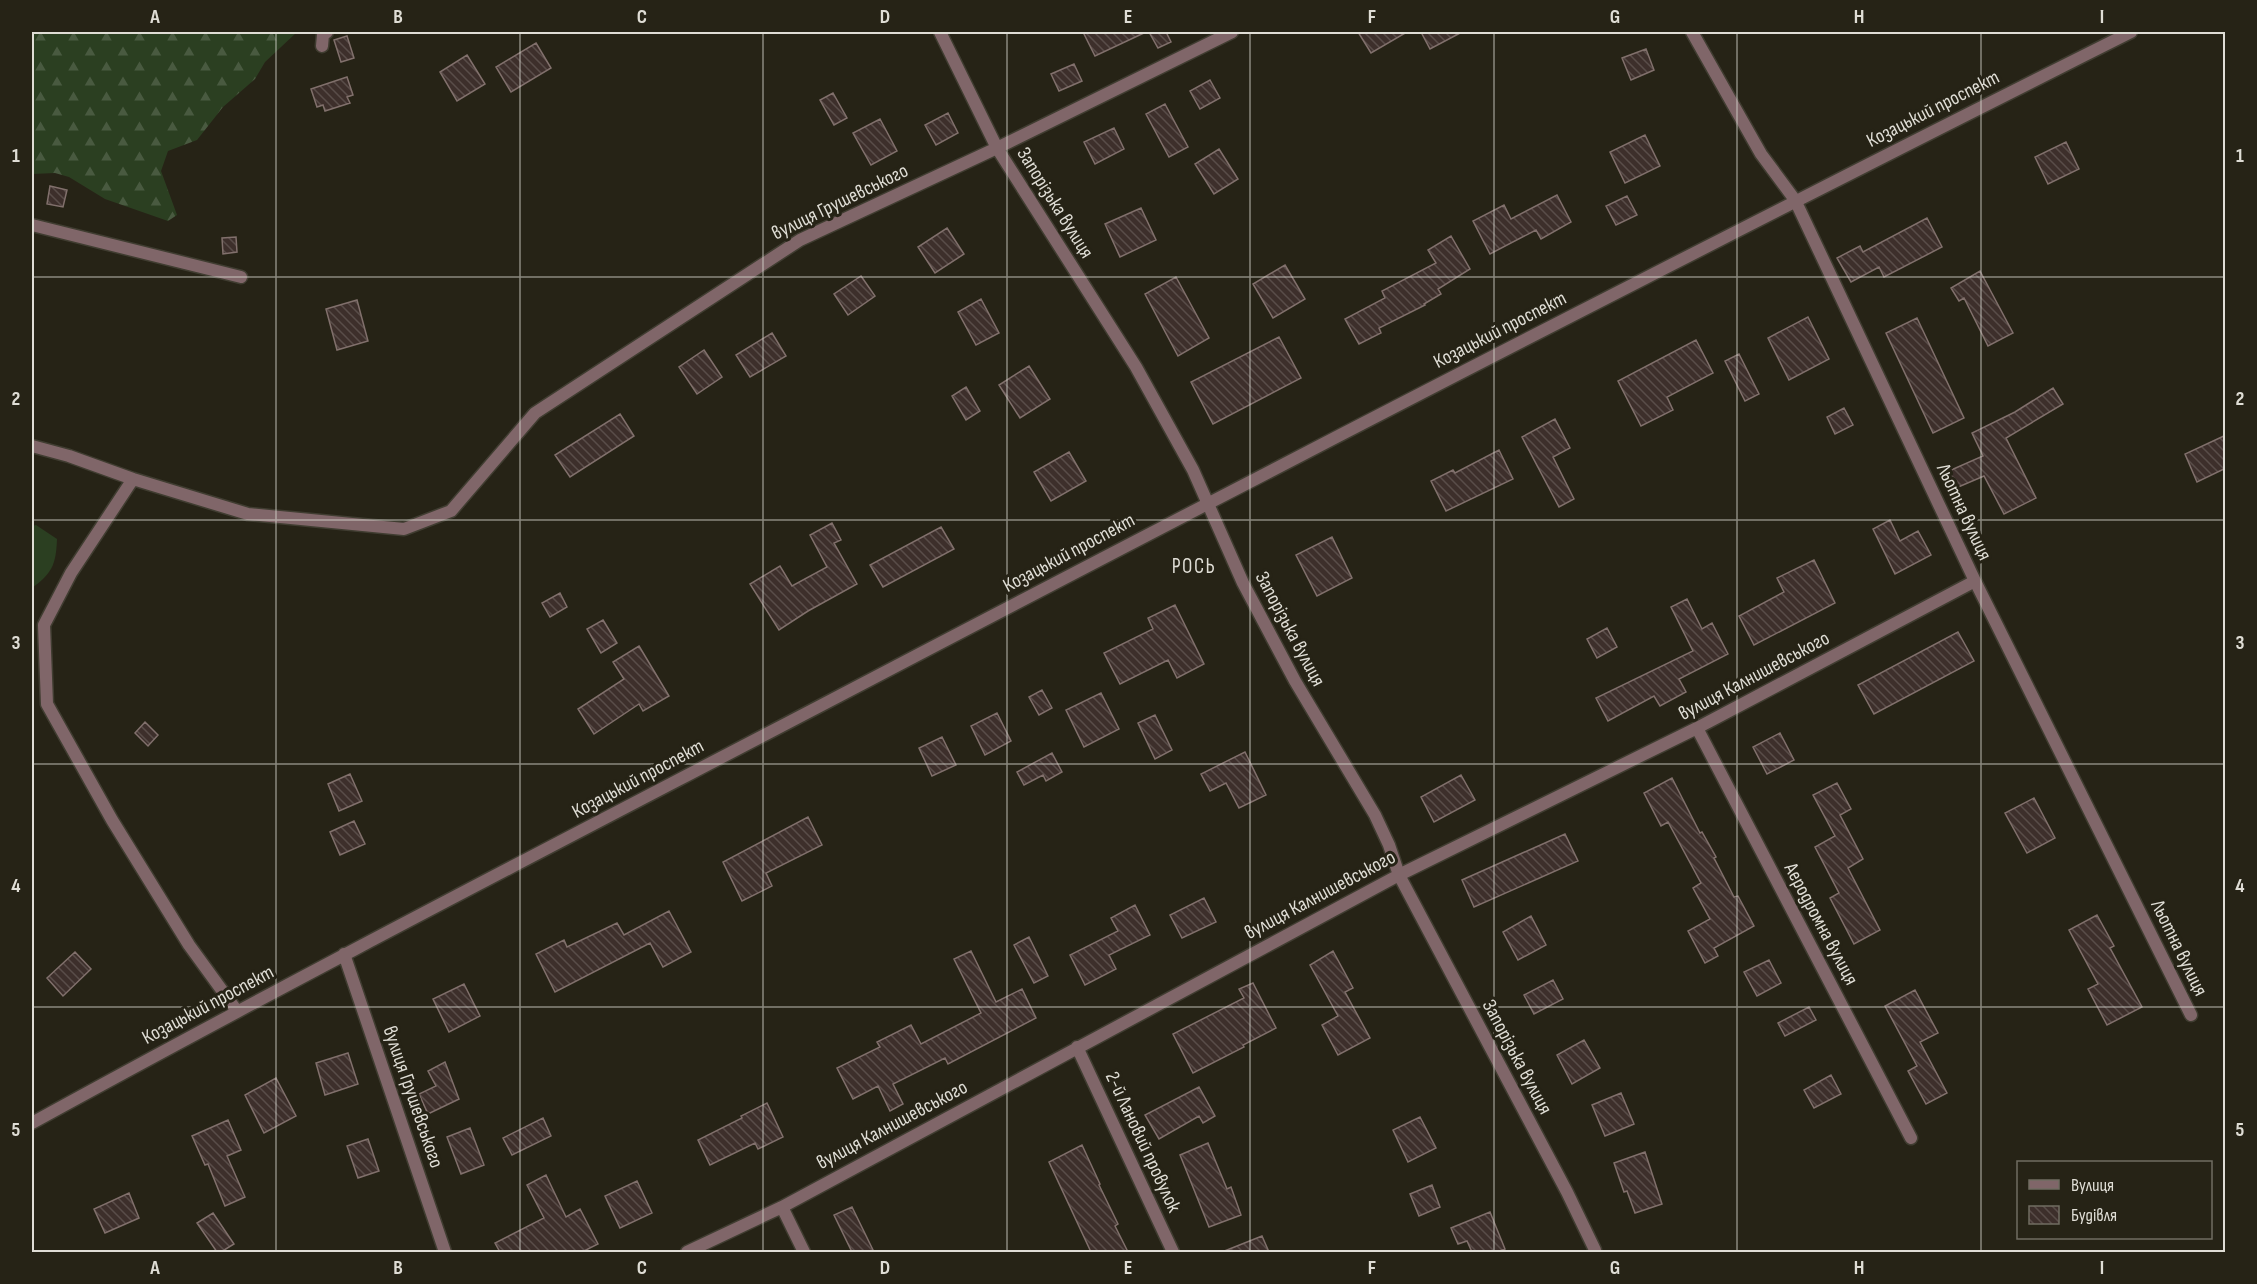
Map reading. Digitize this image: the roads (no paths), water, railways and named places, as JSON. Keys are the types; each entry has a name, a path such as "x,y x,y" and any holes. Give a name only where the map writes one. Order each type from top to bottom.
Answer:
{"street":[{"path":"322,46 322,35 327,32"},
{"name":"Запорізька вулиця","path":"940,32 997,148 1136,367 1193,470 1243,583 1289,672 1344,767 1375,815 1389,845 1399,875 1572,1202 1595,1250"},
{"name":"вулиця Грушевського","path":"134,479 248,514 404,529 451,511 535,413 800,240 997,148 1232,32"},
{"name":"Льотна вулиця","path":"1692,32 1761,153 1795,200 1975,581 2191,1016"},
{"name":"Козацький проспект","path":"32,1123 344,954 1208,502 1795,200 2131,32"},
{"path":"32,225 241,277"},
{"path":"32,446 69,456 134,479 71,573 44,625 47,704 112,820 189,945 237,1011"},
{"name":"вулиця Калнишевського","path":"687,1252 782,1207 1399,875 1697,728 1975,581"},
{"name":"Аеродромна вулиця","path":"1697,728 1911,1138"},
{"name":"вулиця Грушевського","path":"344,954 445,1252"},
{"name":"2-й Лановий провулок","path":"1077,1047 1173,1252"},
{"path":"782,1207 804,1252"}],"district":[{"name":"РОСЬ","path":"1194,566"}]}
